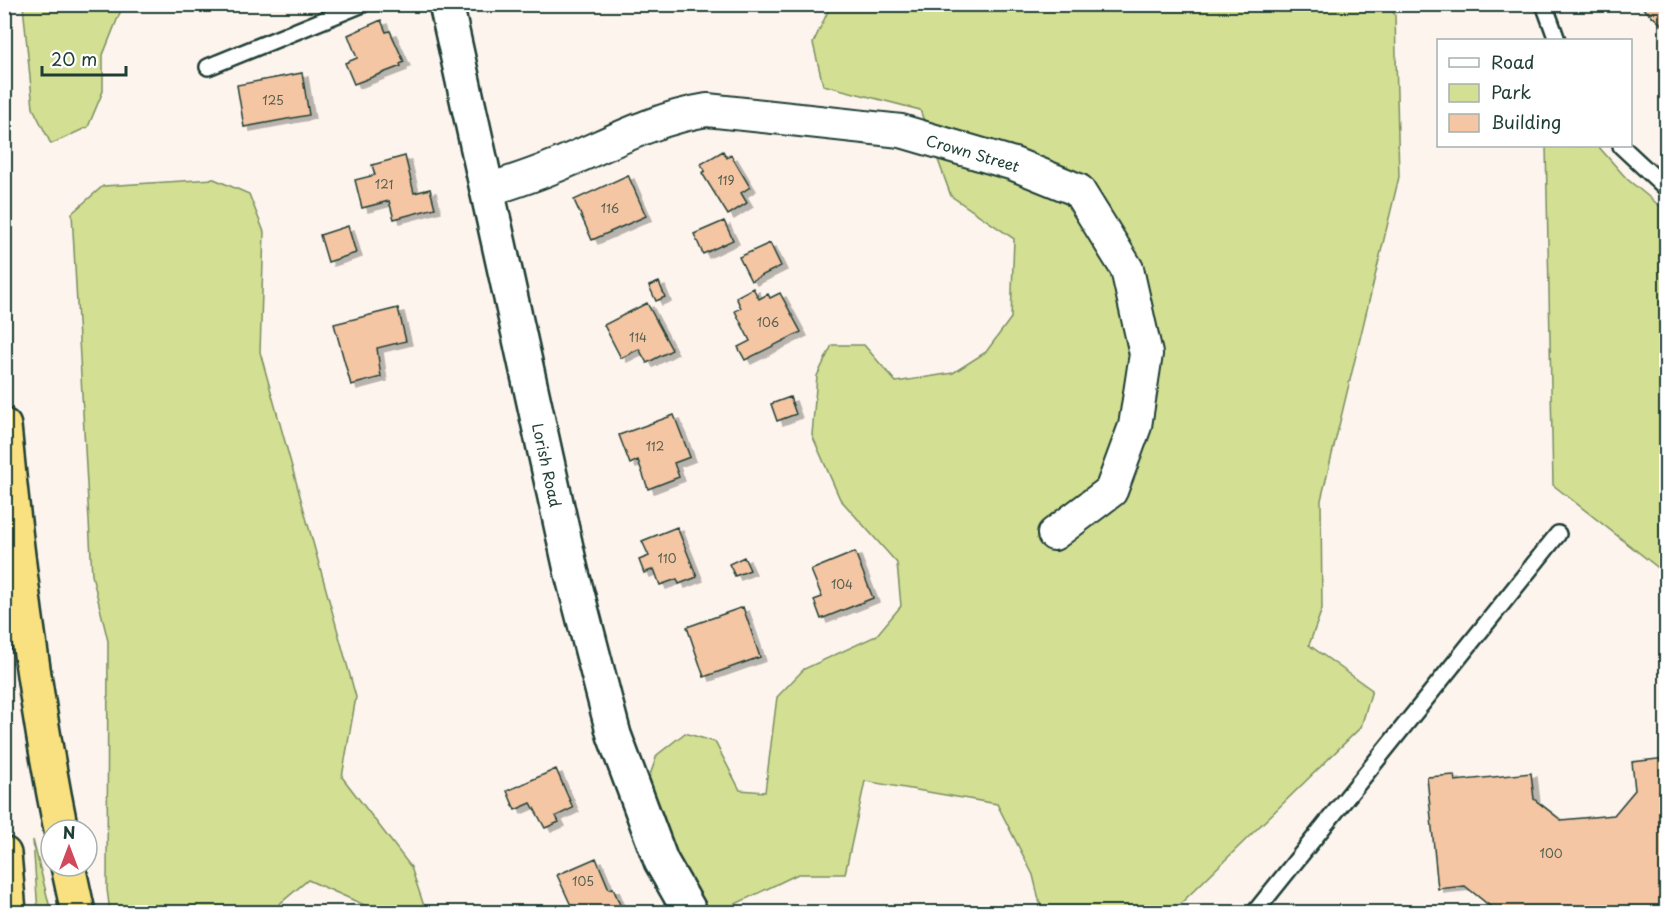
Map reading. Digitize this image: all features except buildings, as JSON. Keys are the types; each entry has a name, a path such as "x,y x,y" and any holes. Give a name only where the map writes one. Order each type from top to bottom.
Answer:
{"highway":[{"path":"4,426 12,507 37,696 59,818"},
{"path":"4,854 9,912"},
{"path":"71,878 78,912"}],"street":[{"name":"Lorish Road","path":"446,4 571,570 614,735 661,861 690,912"},
{"name":"Crown Street","path":"488,190 554,167 642,127 680,115 707,110 901,131 1014,164 1078,190 1127,269 1146,354 1135,426 1111,491 1054,534"}],"lane":[{"path":"208,68 363,4"},
{"path":"1544,4 1557,39"},
{"path":"1622,147 1666,188"},
{"path":"1255,912 1558,534"}],"green space":[{"path":"838,4 1018,7 1025,4 1389,5 1395,15 1399,177 1321,500 1322,609 1309,645 1372,690 1361,727 1172,912 1042,912 1033,875 997,804 865,781 845,874 798,874 723,910 688,904 642,798 657,755 685,733 715,742 740,790 765,792 777,697 804,669 876,636 901,606 897,563 840,499 812,435 817,376 832,345 864,345 896,382 953,373 986,352 1011,318 1014,239 951,196 920,110 823,85 813,43 830,7"},
{"path":"23,5 123,5 103,55 103,91 88,127 51,144 33,108"},
{"path":"1546,147 1599,147 1627,179 1666,211 1666,574 1553,485"},
{"path":"214,179 249,194 264,232 260,352 356,697 342,777 411,867 426,912 380,912 308,880 276,907 275,912 110,912 107,889 108,641 92,575 72,213 103,186"},
{"path":"33,840 39,864 39,878 42,878 51,912 38,912"}]}
